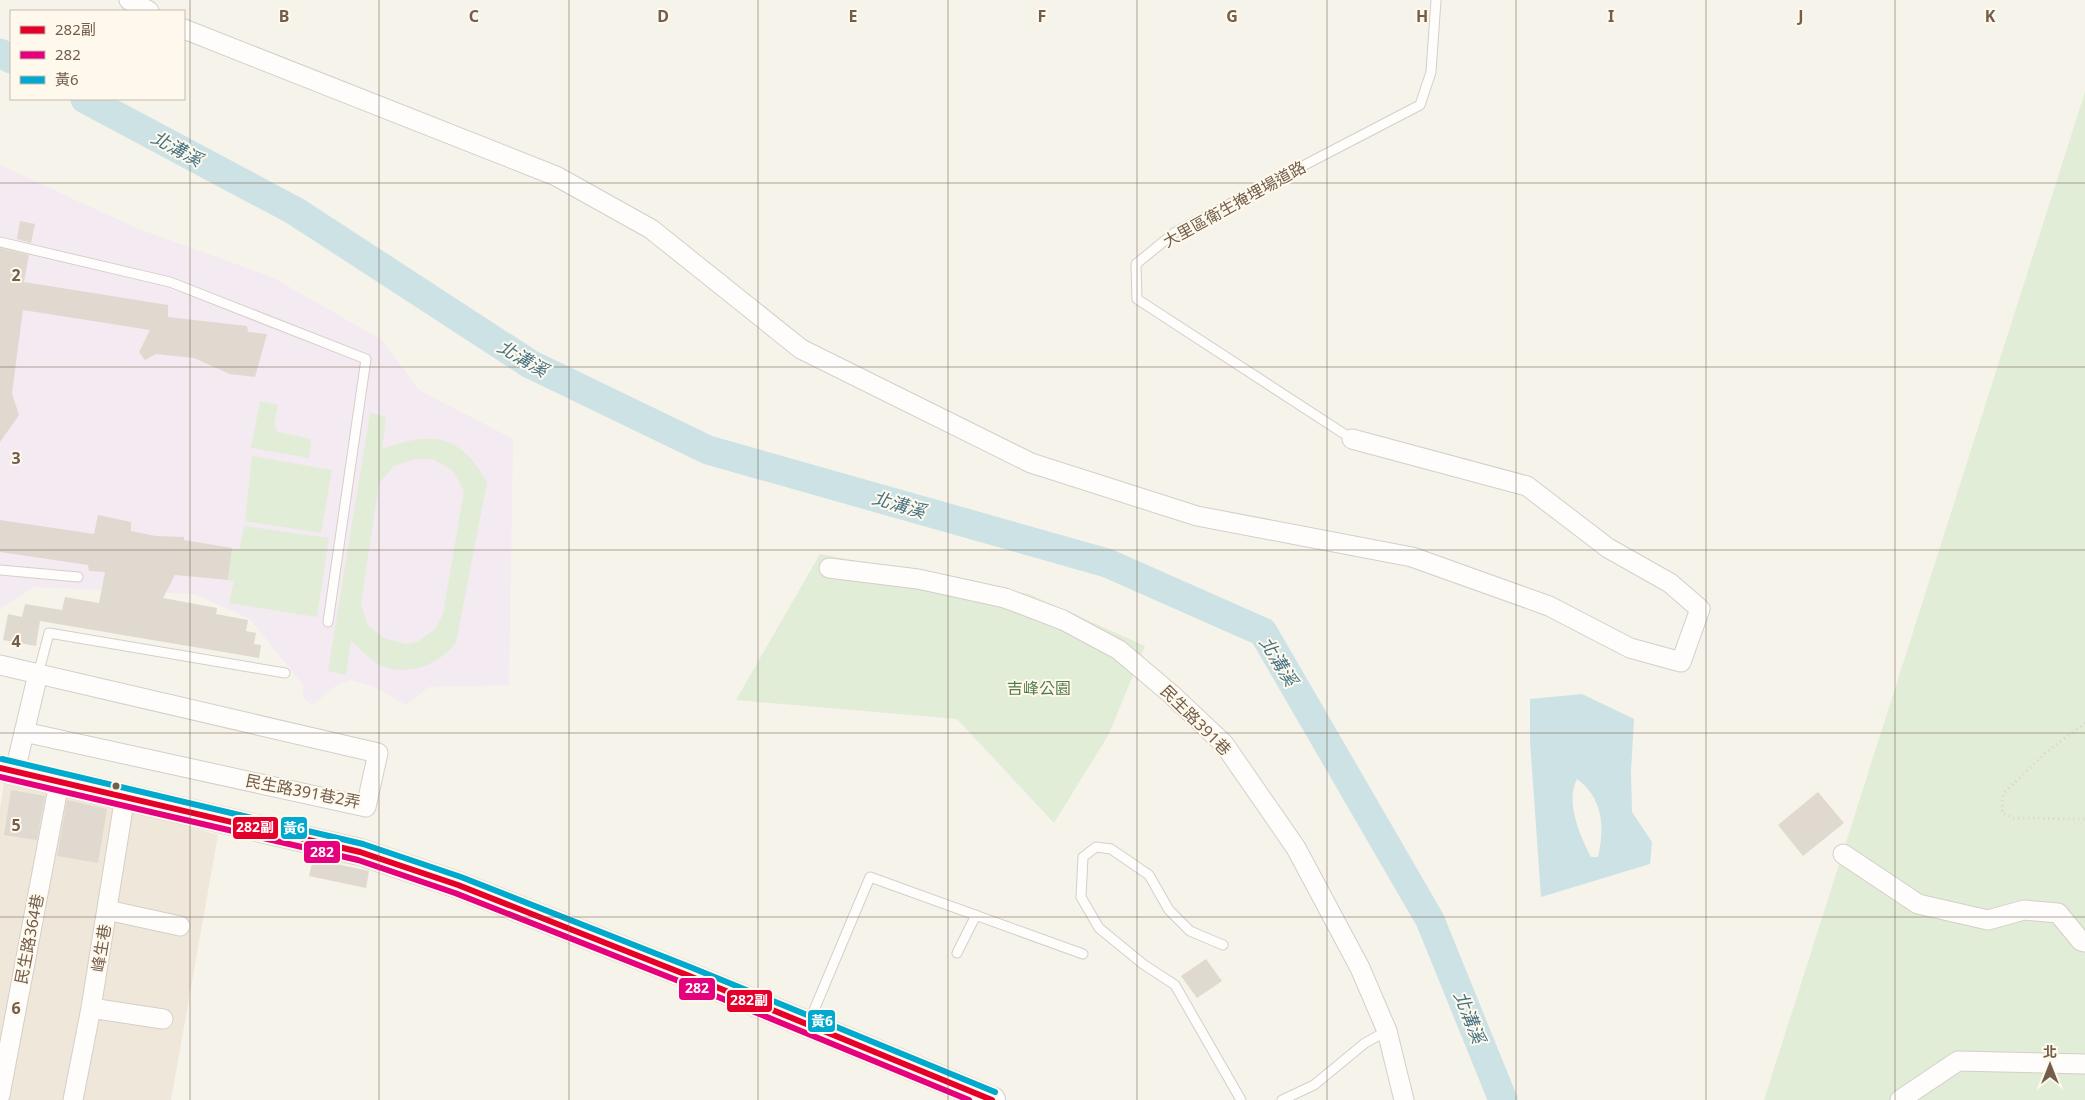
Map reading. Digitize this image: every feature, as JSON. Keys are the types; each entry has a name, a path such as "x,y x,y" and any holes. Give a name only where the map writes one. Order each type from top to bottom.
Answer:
{"street":[{"path":"129,0 147,10"},
{"path":"185,29 556,176 651,229 801,349 1030,463 1197,516 1412,558 1549,606 1630,648 1681,662 1700,609 1670,583 1608,548 1527,486 1352,439"},
{"name":"民生路391巷","path":"829,568 918,579 1005,598 1063,620 1119,650 1172,694 1230,752 1296,848 1360,968 1387,1031 1404,1100"},
{"path":"0,665 38,674 24,732 8,770 59,783 125,796 369,855 468,889 808,1024 992,1100"},
{"name":"民生路391巷2弄","path":"24,732 366,807 378,753 38,674"},
{"name":"民生路364巷","path":"0,1095 59,783"},
{"name":"峰生巷","path":"73,1100 92,1008 125,796"},
{"path":"1843,854 1918,904 1988,920 2024,910 2058,913 2081,941 2085,942"},
{"path":"107,910 180,926"},
{"path":"92,1008 163,1020"},
{"path":"1900,1100 1958,1061 2085,1064"}],"lane":[{"name":"大里區衛生掩埋場道路","path":"1352,439 1137,298 1136,264 1174,234 1420,105 1431,72 1436,0"},
{"path":"0,242 170,282 366,359 328,622"},
{"path":"0,570 78,577"},
{"path":"38,674 49,633 285,673"},
{"path":"1223,945 1190,931 1169,910 1149,875 1111,849 1096,847 1083,858 1081,897 1099,928 1143,964 1175,985 1241,1100"},
{"path":"808,1024 870,878 1083,954"},
{"path":"957,953 976,915"},
{"path":"1282,1100 1314,1085 1365,1044 1387,1031"}],"path":[{"path":"2085,722 2045,753 2003,794 2002,813 2014,818 2085,819"}],"shaded area":[{"path":"0,165 136,228 272,277 382,340 419,390 513,439 509,685 429,687 406,705 375,687 350,680 338,684 313,705 303,698 303,685 250,619 195,594 34,587 0,609"},
{"path":"1582,694 1634,719 1631,772 1632,812 1652,842 1650,864 1541,897 1530,741 1530,699","holes":["1577,779 1586,787 1597,804 1600,814 1601,835 1598,857 1591,857 1582,839 1573,808 1574,788"]},
{"path":"4,783 118,806 218,835 171,1100 0,1100 0,810"}],"green space":[{"path":"2085,92 2085,1100 1764,1100"},
{"path":"260,401 278,405 274,425 278,432 311,439 309,458 251,448"},
{"path":"370,413 386,417 382,449 415,440 442,440 466,453 487,482 456,643 441,657 432,662 413,669 403,670 392,669 378,664 351,641 346,675 328,671","holes":["415,459 433,459 453,471 464,491 443,614 435,629 419,641 406,644 386,639 368,626 361,604 379,483 394,466"]},
{"path":"252,456 332,470 321,533 245,521"},
{"path":"244,526 329,538 317,617 229,603 234,581 228,580 232,548 240,549"},
{"name":"吉峰公園","path":"820,554 1029,594 1145,646 1109,734 1054,823 957,719 736,700"}],"building":[{"path":"20,221 35,224 31,243 17,239"},
{"path":"0,248 29,255 24,282 168,305 168,317 247,326 248,332 267,334 255,377 230,374 194,358 156,354 145,360 139,352 150,330 23,310 12,393 19,415 0,442"},
{"path":"98,515 131,522 131,531 156,536 184,537 184,540 232,548 228,580 175,575 163,598 217,608 216,614 248,620 246,631 256,633 254,644 261,645 259,658 40,621 36,646 3,640 8,614 22,617 25,604 62,610 65,597 99,603 105,572 89,571 88,565 0,552 0,520 94,534"},
{"path":"11,790 45,796 37,840 4,835"},
{"path":"1818,792 1844,823 1803,856 1778,825"},
{"path":"67,800 107,809 98,863 57,856"},
{"path":"313,859 369,871 366,888 309,876"},
{"path":"1206,959 1222,981 1197,998 1181,976"}],"waterway":[{"name":"北溝溪","path":"0,53 10,58"},
{"name":"北溝溪","path":"87,100 295,211 530,364 708,450 1107,563 1263,632 1430,920 1503,1100"}],"transit line":[{"name":"黃6","path":"2,759 363,844 461,877 690,967 995,1092"},
{"name":"282副","path":"0,768 360,852 458,885 687,975 992,1100"},
{"name":"282","path":"0,777 358,860 455,893 684,983 969,1100"}]}
